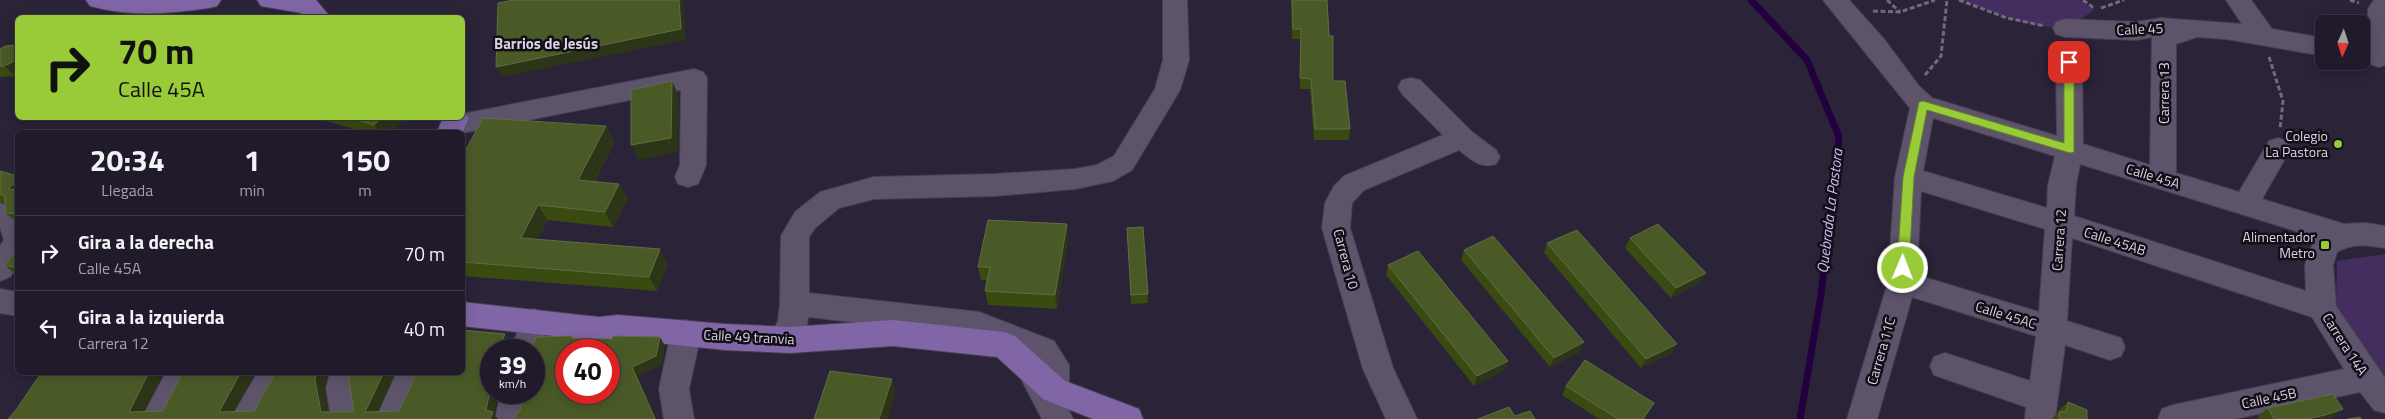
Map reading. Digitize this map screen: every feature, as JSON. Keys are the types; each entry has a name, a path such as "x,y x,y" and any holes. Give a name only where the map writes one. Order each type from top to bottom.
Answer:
{"main road":[{"path":"98,0 125,7 148,8 209,0"},
{"path":"269,0 314,8"},
{"name":"Calle 49 tranvia","path":"465,314 599,329 618,327 790,340 893,333 947,338 1004,346 1028,365 1054,390"},
{"path":"1054,390 1128,419"}],"street":[{"path":"790,340 795,303 795,236 805,220 830,200 874,188 995,185 1076,179 1103,174 1123,163 1167,90 1176,60 1175,0"},
{"path":"2238,0 2264,37"},
{"path":"2375,57 2380,10 2385,3"},
{"path":"1841,6 1875,45 1917,99"},
{"name":"Calle 45","path":"2066,28 2136,31 2161,27 2226,30 2315,46"},
{"name":"Carrera 13","path":"2163,179 2164,38 2186,33 2193,29"},
{"name":"Carrera 12","path":"2041,409 2052,329 2062,185 2070,149 2069,62"},
{"path":"454,125 694,78 693,165 688,177"},
{"path":"1411,87 1462,138 1488,157"},
{"name":"Calle 45A","path":"1917,99 2163,179 2246,203 2344,235 2366,234 2385,237"},
{"name":"Carrera 11C","path":"1862,419 1902,282 1908,177 1917,99"},
{"name":"Carrera 10","path":"1402,419 1378,370 1336,228 1336,209 1342,195 1354,183 1462,138"},
{"path":"2246,203 2278,148"},
{"name":"Calle 45AB","path":"1908,177 2060,223 2322,308"},
{"path":"0,214 6,216 15,227"},
{"name":"Carrera 14A","path":"2344,235 2325,245 2319,265 2322,308 2366,377 2385,400"},
{"path":"0,269 15,246"},
{"name":"Calle 45AC","path":"1902,282 2110,347"},
{"path":"0,301 15,304"},
{"path":"795,303 979,324 1043,350 1054,365 1054,390"},
{"path":"529,339 534,321"},
{"path":"680,419 674,389 686,333"},
{"path":"1028,365 1058,419"},
{"path":"1945,366 2041,409"},
{"path":"156,419 180,375"},
{"path":"245,419 273,375"},
{"path":"344,375 341,388 346,419"},
{"path":"390,419 412,375"},
{"name":"Calle 45B","path":"2173,419 2366,377"},
{"path":"510,419 513,404"}],"path":[{"path":"1886,0 1900,12"},
{"path":"1841,6 1900,12 1935,0"},
{"path":"1917,99 1941,56 1947,0"},
{"path":"1959,0 2026,23 2066,28"},
{"path":"2083,0 2097,10 2124,0"},
{"path":"2264,37 2283,101 2278,148"}],"shaded area":[{"path":"1962,0 2081,0 2094,10 2068,26 2051,27 2012,19"},
{"path":"2385,254 2385,379 2336,313 2337,261"}],"building":[{"path":"514,0 679,0 681,29 496,67 498,3"},
{"path":"1292,0 1327,0 1329,36 1333,36 1333,81 1345,81 1350,129 1315,129 1311,79 1300,78 1301,29 1293,29"},
{"path":"15,45 15,61 0,66 0,49"},
{"path":"672,81 671,138 631,145 631,90"},
{"path":"483,118 606,126 578,180 619,184 605,212 538,205 521,238 660,249 649,277 465,262 465,151"},
{"path":"358,120 379,120 374,125"},
{"path":"0,171 15,175 15,183 8,189 15,190 15,214 5,213 5,196 0,194"},
{"path":"988,220 1067,224 1055,295 985,291 990,267 978,267"},
{"path":"1658,224 1706,273 1676,288 1630,238"},
{"path":"1143,227 1148,294 1131,295 1127,228"},
{"path":"1577,230 1677,344 1646,359 1547,243"},
{"path":"1493,236 1584,342 1554,358 1464,250"},
{"path":"1418,251 1508,361 1477,376 1388,265"},
{"path":"15,253 15,267 4,265"},
{"path":"465,330 505,334 503,339 480,339 480,404 487,404 486,410 493,412 490,419 8,419 40,375 148,375 129,412 163,411 181,375 239,375 219,412 254,411 274,375 316,375 315,380 321,412 354,412 349,379 350,375 383,375 365,412 399,411 416,375 465,375"},
{"path":"572,336 572,338 612,339 613,336 660,337 656,356 632,367 655,419 515,419 521,404 545,404 545,339 535,339 536,337"},
{"path":"1585,360 1654,403 1643,419 1618,419 1566,386"},
{"path":"830,371 892,379 879,419 814,419"},
{"path":"2333,394 2343,409 2307,419 2274,419 2268,408"},
{"path":"2068,402 2087,410 2087,419 2059,419 2059,412 2066,411"},
{"path":"1509,407 1515,416 1530,411 1535,419 1478,419"}],"waterway":[{"name":"Quebrada La Pastora","path":"1751,0 1807,60 1839,137 1821,295 1800,419"}],"place":[{"name":"Colegio La Pastora","path":"2338,144"},
{"name":"Alimentador Metro","path":"2325,245"}],"district":[{"name":"Barrios de Jesús","path":"546,44"}],"route":[{"path":"1903,268 1903,238 1908,177 1923,105 2070,149 2069,62"}]}
